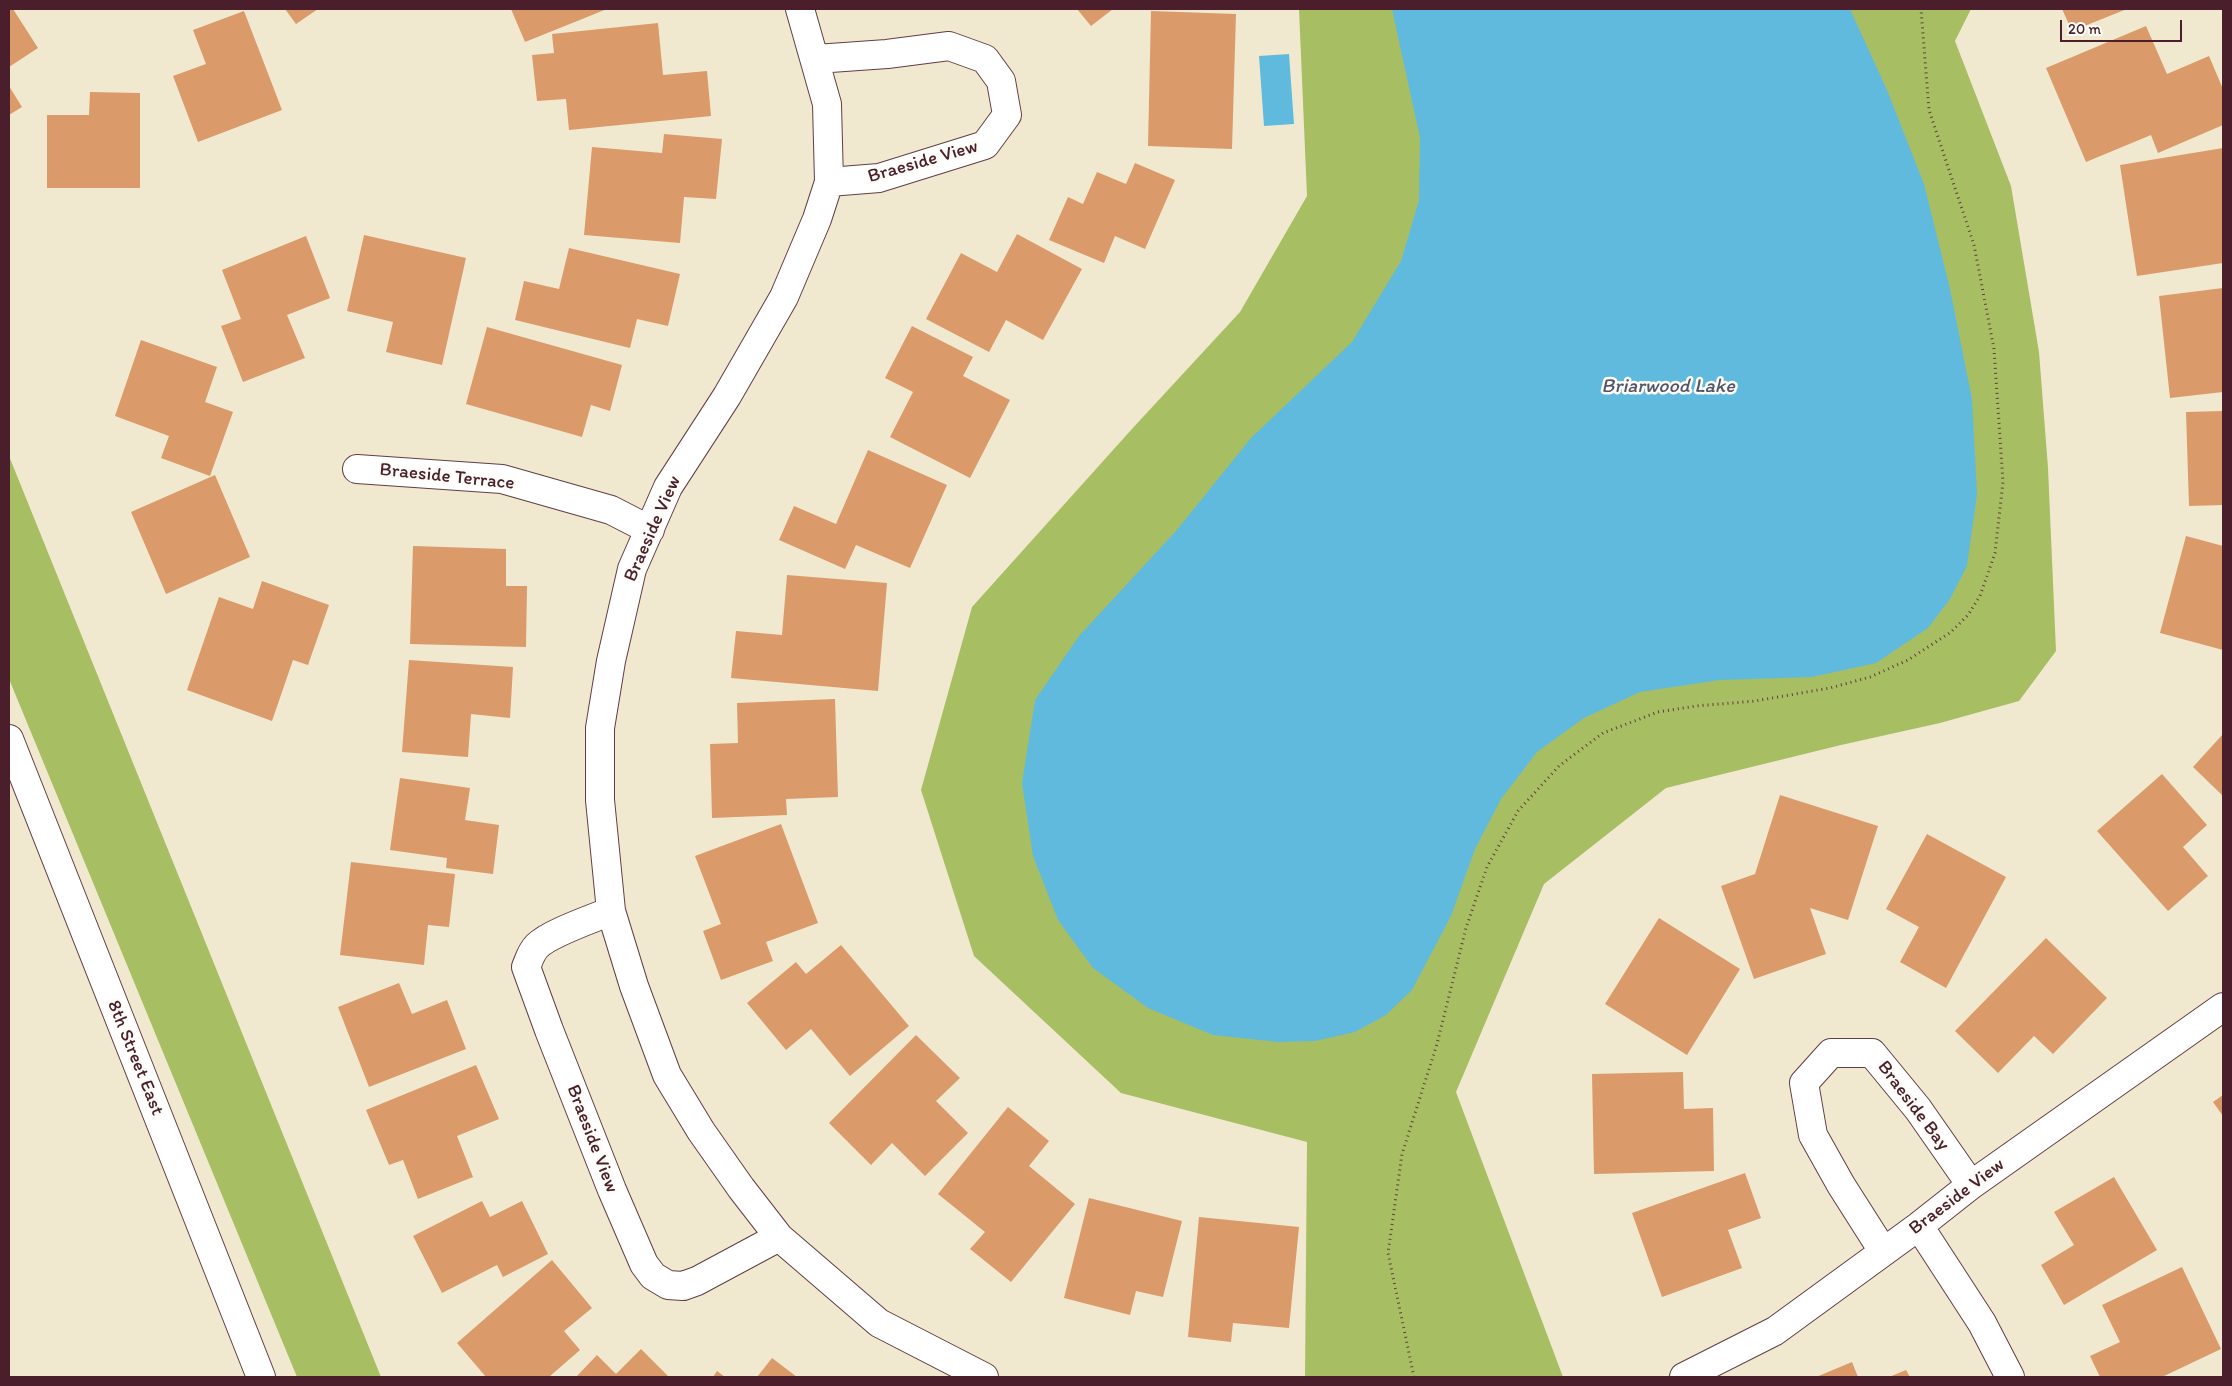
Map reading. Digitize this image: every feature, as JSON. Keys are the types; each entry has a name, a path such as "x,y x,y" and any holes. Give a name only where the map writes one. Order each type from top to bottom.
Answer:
{"street":[{"name":"Braeside View","path":"800,9 816,60 826,104 829,182 817,219 784,298 727,396 668,487 632,569 611,661 600,728 600,800 611,911 634,986 667,1076 701,1131 741,1188 779,1237 879,1323 984,1377"},
{"name":"Braeside View","path":"816,60 949,46 985,59 1001,81 1007,115 986,145 879,178 829,182"},
{"name":"Braeside Terrace","path":"357,469 502,479 611,510 650,530"},
{"name":"8th Street East","path":"9,739 261,1377"},
{"name":"Braeside View","path":"611,911 555,935 538,945 530,955 526,967 548,1030 612,1190 644,1264 653,1276 668,1285 683,1286 697,1281 779,1237"},
{"name":"Braeside View","path":"1684,1377 1775,1331 1919,1226 1971,1185 2223,1007"},
{"name":"Braeside Bay","path":"1884,1251 1842,1185 1813,1134 1804,1083 1831,1053 1872,1053 1918,1109 1971,1185"},
{"path":"1919,1226 1982,1322 2010,1377"}],"path":[{"path":"1414,1377 1388,1253 1402,1154 1437,1044 1472,911 1487,867 1518,811 1559,766 1603,733 1658,712 1696,706 1755,701 1830,688 1870,677 1908,660 1951,632 1968,616 1980,596 1995,553 2003,482 1994,349 1974,245 1929,110 1921,9"}],"green space":[{"name":"Briarwood Lake","path":"1299,9 1971,9 1955,41 2011,186 2039,352 2048,468 2056,651 2019,701 1940,723 1666,788 1544,884 1456,1092 1563,1377 1305,1377 1307,1142 1121,1093 974,956 921,790 972,607 1240,312 1307,196"},
{"path":"9,456 381,1377 297,1377 9,679"}],"water":[{"name":"Briarwood Lake","path":"1392,9 1850,9 1887,90 1924,184 1950,289 1972,399 1977,494 1967,566 1950,599 1928,628 1876,663 1812,677 1720,680 1640,692 1584,718 1537,752 1501,799 1475,849 1451,916 1412,990 1386,1015 1355,1032 1315,1041 1278,1042 1213,1035 1148,1008 1093,968 1058,920 1033,856 1022,783 1035,700 1079,636 1176,531 1251,438 1352,342 1401,261 1419,200 1420,138"},
{"path":"1289,54 1294,124 1264,126 1259,56"}],"building":[{"path":"9,9 13,9 38,48 9,67"},
{"path":"285,9 318,9 296,24"},
{"path":"511,9 607,9 525,42"},
{"path":"1077,9 1113,9 1091,26"},
{"path":"2062,9 2127,9 2072,31"},
{"path":"244,11 282,110 198,142 173,76 206,64 193,30"},
{"path":"1151,11 1236,14 1232,149 1148,146"},
{"path":"658,23 663,75 707,71 711,116 569,130 566,99 537,101 532,55 554,53 552,34"},
{"path":"2146,26 2167,74 2209,56 2223,89 2223,125 2158,153 2151,135 2086,162 2046,68"},
{"path":"9,86 22,107 9,115"},
{"path":"90,92 140,93 140,188 47,188 47,115 89,115"},
{"path":"664,134 722,139 716,199 684,197 680,243 584,235 592,147 662,153"},
{"path":"2223,148 2223,263 2137,276 2120,165"},
{"path":"1135,163 1175,180 1145,249 1115,236 1104,263 1049,240 1068,197 1083,204 1097,172 1126,184"},
{"path":"1017,234 1082,269 1043,340 1006,320 989,352 926,319 961,253 997,272"},
{"path":"364,235 466,258 442,365 386,352 393,322 347,311"},
{"path":"306,236 330,298 287,315 305,358 243,382 221,326 241,319 222,270"},
{"path":"569,248 680,274 668,326 637,319 630,348 515,320 524,281 559,289"},
{"path":"2223,288 2223,392 2170,398 2159,296"},
{"path":"912,326 973,357 963,376 1010,400 970,478 890,437 913,392 885,378"},
{"path":"487,327 622,365 610,411 591,405 582,437 466,404"},
{"path":"141,340 217,367 205,402 233,412 210,476 161,458 169,436 115,416"},
{"path":"2223,411 2223,505 2189,506 2186,412"},
{"path":"868,450 947,485 910,568 856,545 845,569 779,540 794,506 836,524"},
{"path":"215,475 250,557 166,594 131,512"},
{"path":"2186,536 2223,546 2223,650 2160,633"},
{"path":"413,546 506,549 506,586 527,586 526,647 410,644"},
{"path":"787,575 887,583 878,691 731,678 736,631 782,635"},
{"path":"262,581 329,605 308,665 293,660 272,721 187,690 219,597 253,609"},
{"path":"409,660 513,667 510,718 471,714 468,757 402,752"},
{"path":"835,699 838,797 786,799 787,815 712,818 710,744 738,743 737,703"},
{"path":"2223,734 2223,796 2193,767"},
{"path":"2162,774 2207,825 2183,847 2208,876 2168,911 2097,831"},
{"path":"400,778 470,788 465,820 499,825 493,874 446,868 447,858 390,850"},
{"path":"1780,795 1878,826 1848,920 1810,908 1826,954 1754,979 1721,886 1755,874"},
{"path":"781,824 818,923 766,942 773,961 721,980 703,931 721,924 695,856"},
{"path":"1927,834 2006,877 1946,988 1900,962 1919,927 1886,909"},
{"path":"351,862 455,874 449,927 428,925 424,965 340,955"},
{"path":"1659,918 1740,969 1687,1055 1605,1004"},
{"path":"2046,938 2107,998 2053,1054 2034,1036 1998,1073 1955,1031"},
{"path":"841,945 909,1026 850,1076 811,1029 786,1050 747,1003 796,962 806,974"},
{"path":"399,983 412,1014 447,1000 466,1049 369,1087 338,1007"},
{"path":"916,1035 960,1078 936,1101 968,1133 925,1176 892,1143 871,1165 829,1123"},
{"path":"476,1065 499,1119 457,1136 473,1177 418,1199 403,1160 389,1165 366,1110"},
{"path":"1683,1072 1684,1109 1713,1108 1714,1171 1594,1174 1592,1074"},
{"path":"2223,1095 2223,1116 2213,1102"},
{"path":"1008,1107 1049,1141 1029,1166 1075,1204 1011,1282 970,1249 985,1232 938,1194"},
{"path":"1745,1173 1761,1218 1728,1230 1742,1268 1662,1297 1632,1213"},
{"path":"2114,1177 2157,1250 2064,1305 2041,1265 2074,1245 2054,1212"},
{"path":"1089,1198 1182,1221 1163,1297 1136,1291 1130,1315 1064,1298"},
{"path":"482,1201 490,1217 522,1201 548,1254 503,1277 497,1265 442,1293 413,1236"},
{"path":"1199,1217 1299,1227 1289,1328 1233,1323 1231,1342 1188,1337"},
{"path":"552,1260 592,1308 564,1331 580,1350 549,1377 486,1377 457,1343"},
{"path":"2182,1267 2221,1349 2162,1377 2100,1377 2090,1356 2120,1342 2102,1305"},
{"path":"641,1349 669,1377 576,1377 597,1355 616,1374"},
{"path":"772,1358 797,1377 757,1377"},
{"path":"1852,1362 1858,1377 1816,1377"},
{"path":"1906,1370 1910,1377 1889,1377"},
{"path":"717,1371 725,1377 713,1377"}]}
